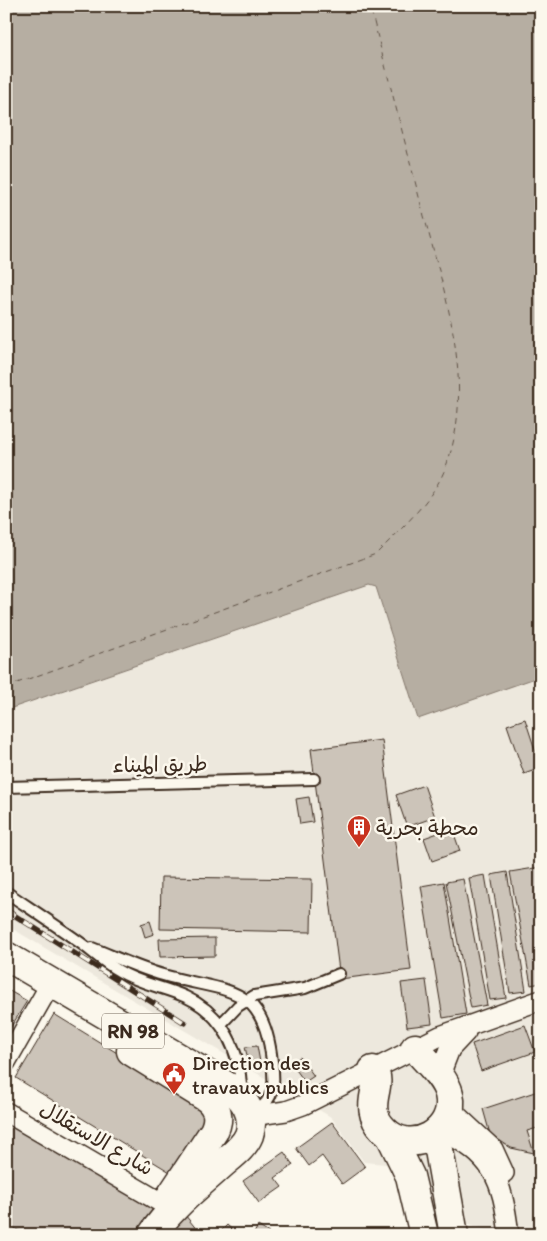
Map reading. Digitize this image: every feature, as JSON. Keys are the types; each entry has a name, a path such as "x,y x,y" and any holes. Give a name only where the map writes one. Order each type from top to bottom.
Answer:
{"main road":[{"name":"RN 98","path":"6,956 47,989 207,1098 216,1107 218,1119"},
{"name":"RN 98","path":"6,973 47,989 240,1092"},
{"path":"415,1048 448,1088 442,1124 454,1235"},
{"path":"373,1070 377,1081 372,1101 372,1110 379,1125 391,1137 410,1176 424,1235"},
{"path":"162,1219 214,1131 218,1119 240,1092"},
{"path":"162,1219 243,1146 251,1126 240,1092"},
{"path":"391,1137 410,1142 419,1141 442,1124"}],"street":[{"path":"6,1062 47,989"},
{"path":"240,1092 286,1111 302,1105 415,1048 541,1000"},
{"path":"437,1074 443,1067 450,1049 466,1032 466,1027"},
{"name":"شارع الاستقلال","path":"6,1112 162,1219"},
{"path":"442,1124 483,1158 498,1180 505,1204 509,1235"}],"lane":[{"name":"طريق الميناء","path":"6,786 314,779"},
{"path":"6,892 126,976 197,1003 221,1024 233,1046 240,1092 268,1101 274,1083 267,1030 261,1018 246,1000 224,988 161,975 82,944"},
{"path":"221,1024 246,1000 262,994 305,988 339,974"}],"shaded area":[{"path":"6,6 541,6 541,676 418,719 376,587 369,585 6,710"},
{"path":"369,585 376,587 418,718 541,676 541,1212 529,1235 499,1235 459,1220 407,1166 364,1162 331,1117 6,925 6,710"}],"building":[{"path":"525,719 541,768 524,774 507,725"},
{"name":"محطة بحرية","path":"382,740 411,970 340,979 311,749"},
{"path":"424,785 435,817 407,827 396,795"},
{"path":"309,797 313,822 300,824 296,799"},
{"path":"452,828 460,851 432,861 424,838"},
{"path":"541,867 541,983 531,985 510,872"},
{"path":"507,872 526,991 510,993 491,875"},
{"path":"485,875 506,998 490,1000 469,878"},
{"path":"161,877 312,879 311,932 160,929"},
{"path":"463,879 487,1005 471,1008 446,882"},
{"path":"444,882 466,1014 443,1018 421,886"},
{"path":"150,921 154,934 145,937 141,924"},
{"path":"215,938 215,956 160,957 159,939"},
{"path":"426,980 432,1024 407,1027 401,983"},
{"path":"6,989 27,1001 6,1035"},
{"path":"54,1014 216,1114 175,1175 16,1078"},
{"path":"525,1025 535,1052 481,1071 472,1044"},
{"path":"257,1046 260,1062 249,1064 245,1047"},
{"path":"300,1057 314,1076 305,1082 291,1063"},
{"path":"541,1090 541,1127 527,1131 534,1153 511,1148 490,1134 483,1109"},
{"path":"6,1122 155,1209 139,1235 26,1235 6,1223"},
{"path":"332,1122 365,1167 342,1184 322,1156 309,1166 296,1148"},
{"path":"284,1152 293,1165 275,1178 282,1187 259,1203 243,1181"},
{"path":"185,1215 198,1231 194,1235 164,1235"},
{"path":"227,1225 238,1235 219,1233"},
{"path":"258,1226 272,1235 253,1235"}],"ferry route":[{"path":"6,687 376,554 415,514 440,481 455,436 458,402 458,367 453,333 446,298 370,6"}],"railway":[{"path":"6,910 185,1023"}],"place":[{"name":"محطة بحرية","path":"359,848"},
{"name":"Direction des travaux publics","path":"174,1095"}]}
